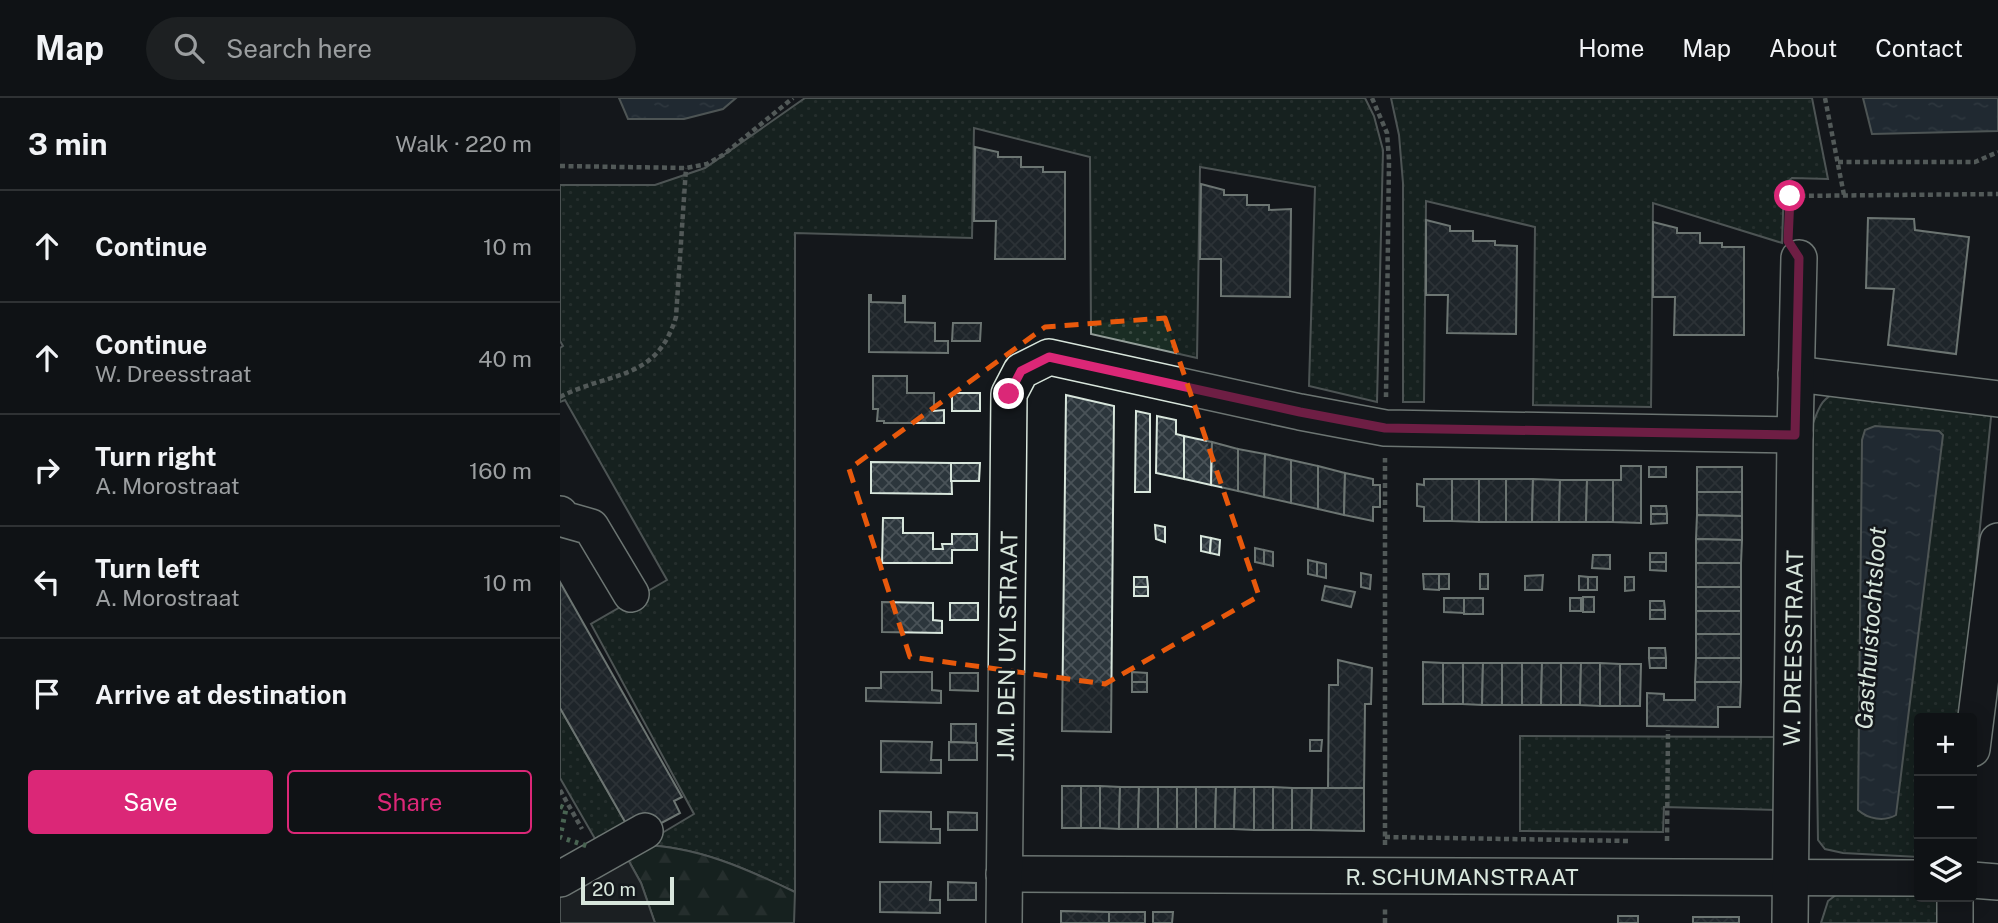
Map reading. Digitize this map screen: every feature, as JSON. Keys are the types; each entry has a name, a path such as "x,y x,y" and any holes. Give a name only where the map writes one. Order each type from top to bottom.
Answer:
{"street":[{"name":"W. DREESSTRAAT","path":"1790,923 1799,258"},
{"name":"J.M. DEN UYLSTRAAT","path":"1004,923 1009,394 1021,371 1049,357 1385,428"},
{"path":"1796,373 1998,399"},
{"path":"1385,428 1795,435"},
{"path":"560,514 563,519 591,527 631,594"},
{"path":"1976,713 1998,541"},
{"path":"560,879 645,831"},
{"name":"R. SCHUMANSTRAAT","path":"1004,874 1914,878"},
{"path":"1977,880 1998,882"},
{"path":"1955,902 1955,923"}],"path":[{"path":"560,166 686,168 708,164 793,98"},
{"path":"1372,98 1387,132 1389,160 1385,428 1385,923"},
{"path":"1825,98 1844,195"},
{"path":"1838,162 1975,162 1998,152"},
{"path":"560,397 629,373 646,364 658,354 670,335 676,317 686,168"},
{"path":"1799,258 1788,241 1790,196 1998,194"},
{"path":"1667,841 1668,730"},
{"path":"560,790 598,857"},
{"path":"1385,837 1640,841"}],"highlighted area":[{"path":"1165,318 1259,596 1105,684 910,657 849,469 1045,327"}],"green space":[{"path":"805,98 1365,98 1374,116 1383,150 1377,402 1309,386 1315,187 1200,167 1197,358 1091,334 1090,157 974,128 972,238 795,233 795,892 721,860 662,846 642,845 694,814 591,624 667,580 565,400 560,402 560,348 563,346 560,341 560,185 655,185 705,168"},
{"path":"1391,98 1812,98 1828,179 1792,178 1784,185 1782,243 1653,203 1651,407 1533,405 1535,227 1426,201 1424,402 1403,402 1403,183 1399,135"},
{"path":"1842,389 1988,413 1991,417 1961,713 1914,713 1914,857 1843,853 1825,849 1818,840 1812,426 1822,403"},
{"path":"560,708 628,827 598,844 560,778"},
{"path":"1520,736 1777,737 1777,810 1664,807 1663,832 1520,831"},
{"path":"642,845 662,846 721,860 795,892 794,923 655,923 641,883 626,856"},
{"path":"1841,891 1914,892 1914,902 1939,902 1945,913 1944,923 1821,923 1828,901"}],"shaded area":[{"path":"626,856 641,883 655,923 560,923 560,892"}],"water":[{"path":"619,98 736,98 723,109 684,119 628,119"},
{"path":"1863,98 1998,98 1998,131 1872,134"},
{"name":"Gasthuistochtsloot","path":"1875,426 1939,431 1943,435 1896,815 1881,819 1858,810 1862,440 1865,430"}],"building":[{"path":"975,147 998,152 998,157 1021,157 1021,167 1043,167 1043,172 1065,172 1065,259 995,259 996,221 974,221"},
{"path":"1201,184 1224,190 1224,195 1247,195 1247,205 1269,205 1269,210 1291,209 1290,297 1221,296 1221,259 1200,259"},
{"path":"1868,218 1914,219 1915,230 1969,237 1956,354 1888,345 1894,289 1866,288"},
{"path":"1426,220 1450,226 1450,231 1473,231 1473,241 1495,241 1495,245 1517,246 1516,334 1447,333 1448,295 1426,295"},
{"path":"1653,222 1677,228 1677,233 1700,233 1700,243 1744,247 1744,335 1674,335 1675,297 1653,297"},
{"path":"869,295 871,302 903,303 905,296 905,322 935,323 935,341 948,341 948,353 869,352"},
{"path":"953,323 981,323 980,341 952,341"},
{"path":"873,376 907,376 907,393 934,393 934,411 944,410 944,423 877,421 878,409 873,409"},
{"path":"952,393 980,393 980,411 952,411"},
{"path":"1066,395 1114,406 1111,732 1062,731"},
{"path":"1136,411 1150,414 1150,492 1135,492"},
{"path":"1157,416 1176,420 1176,434 1184,436 1184,479 1156,473"},
{"path":"1184,436 1212,442 1211,485 1184,479"},
{"path":"1212,442 1238,449 1238,491 1211,485"},
{"path":"1238,449 1265,454 1264,497 1238,491"},
{"path":"1265,454 1291,460 1291,503 1264,497"},
{"path":"1291,460 1318,466 1318,509 1291,503"},
{"path":"871,462 951,463 952,494 871,493"},
{"path":"951,463 980,463 979,481 951,481"},
{"path":"1318,466 1345,473 1344,515 1318,509"},
{"path":"1621,466 1641,466 1641,523 1613,522 1613,480 1621,480"},
{"path":"1649,467 1666,467 1666,477 1649,477"},
{"path":"1697,467 1742,467 1742,492 1697,492"},
{"path":"1345,473 1373,479 1373,485 1380,485 1380,507 1373,507 1373,521 1344,515"},
{"path":"1424,479 1452,479 1452,521 1424,521 1424,507 1417,506 1417,484 1424,485"},
{"path":"1452,479 1479,479 1479,522 1452,521"},
{"path":"1479,479 1506,479 1506,522 1479,522"},
{"path":"1506,479 1533,479 1532,522 1506,522"},
{"path":"1533,479 1560,480 1559,522 1532,522"},
{"path":"1560,480 1587,480 1586,522 1559,522"},
{"path":"1587,480 1613,480 1613,522 1586,522"},
{"path":"1697,492 1742,492 1742,516 1697,515"},
{"path":"1651,506 1666,506 1667,514 1651,514"},
{"path":"1651,514 1667,514 1667,523 1651,524"},
{"path":"1697,515 1742,516 1742,540 1696,539"},
{"path":"883,518 903,518 903,533 933,533 933,549 943,549 942,544 952,544 952,534 977,534 977,550 952,550 952,563 882,563"},
{"path":"1155,525 1165,527 1165,542 1156,539"},
{"path":"1201,536 1211,538 1210,553 1201,551"},
{"path":"1211,538 1220,540 1219,555 1210,553"},
{"path":"1696,539 1742,540 1741,563 1696,563"},
{"path":"1255,548 1264,550 1264,564 1255,562"},
{"path":"1264,550 1273,552 1273,566 1264,564"},
{"path":"1650,553 1666,553 1666,562 1650,562"},
{"path":"1593,555 1610,555 1610,569 1592,568"},
{"path":"1308,560 1317,562 1317,576 1308,574"},
{"path":"1317,562 1326,564 1326,578 1317,576"},
{"path":"1650,562 1666,562 1666,571 1650,570"},
{"path":"1696,563 1741,563 1741,587 1696,587"},
{"path":"1361,573 1371,575 1370,589 1361,587"},
{"path":"1423,574 1439,574 1439,590 1424,589"},
{"path":"1439,574 1449,574 1449,589 1439,589"},
{"path":"1480,574 1488,574 1488,589 1480,589"},
{"path":"1543,575 1542,590 1525,590 1525,576"},
{"path":"1579,576 1588,577 1588,590 1579,590"},
{"path":"1134,577 1147,577 1148,587 1134,587"},
{"path":"1588,577 1597,577 1597,590 1588,590"},
{"path":"1625,577 1634,577 1634,590 1625,591"},
{"path":"560,582 682,797 674,801 680,813 656,826 650,815 628,827 560,708"},
{"path":"1325,586 1355,592 1351,607 1322,600"},
{"path":"1134,587 1148,587 1148,596 1134,596"},
{"path":"1696,587 1741,587 1741,611 1696,611"},
{"path":"1583,597 1594,597 1594,612 1583,612"},
{"path":"1444,598 1464,598 1464,613 1444,612"},
{"path":"1464,598 1483,598 1483,614 1464,614"},
{"path":"1570,598 1581,598 1581,611 1570,611"},
{"path":"1650,601 1664,601 1665,610 1650,610"},
{"path":"882,602 933,603 933,620 942,621 942,633 882,632"},
{"path":"950,603 978,603 978,620 950,620"},
{"path":"1650,610 1665,610 1665,619 1650,619"},
{"path":"1696,611 1741,611 1741,634 1696,634"},
{"path":"1696,634 1741,634 1741,658 1696,658"},
{"path":"1649,648 1665,648 1666,658 1649,658"},
{"path":"1649,658 1666,658 1666,668 1650,668"},
{"path":"1696,658 1741,658 1741,682 1695,682"},
{"path":"1338,660 1372,668 1371,704 1365,704 1364,788 1328,788 1329,685 1338,685"},
{"path":"1423,662 1443,663 1443,704 1423,704"},
{"path":"1443,663 1463,663 1463,704 1443,704"},
{"path":"1463,663 1483,663 1482,705 1463,704"},
{"path":"1483,663 1502,663 1502,705 1482,705"},
{"path":"1502,663 1522,663 1522,705 1502,705"},
{"path":"1522,663 1542,663 1541,705 1522,705"},
{"path":"1542,663 1561,663 1561,705 1541,705"},
{"path":"1561,663 1581,663 1580,705 1561,705"},
{"path":"1581,663 1600,663 1600,706 1580,705"},
{"path":"1600,663 1620,664 1620,706 1600,706"},
{"path":"1620,664 1641,664 1640,706 1620,706"},
{"path":"881,672 932,672 932,690 941,691 941,703 866,701 866,688 881,688"},
{"path":"1132,672 1147,673 1147,682 1132,682"},
{"path":"950,673 978,673 978,691 950,690"},
{"path":"1132,682 1147,682 1147,692 1132,692"},
{"path":"1695,682 1741,682 1740,707 1718,707 1718,727 1647,726 1647,693 1664,694 1664,700 1695,700"},
{"path":"951,724 976,724 976,743 951,742"},
{"path":"1310,740 1322,740 1321,751 1310,751"},
{"path":"881,741 932,742 931,760 941,760 941,773 881,772"},
{"path":"949,742 977,743 977,760 949,760"},
{"path":"1062,786 1081,786 1081,828 1062,828"},
{"path":"1081,786 1100,786 1100,828 1081,828"},
{"path":"1100,786 1120,787 1119,829 1100,828"},
{"path":"1120,787 1139,787 1138,829 1119,829"},
{"path":"1139,787 1158,787 1158,829 1138,829"},
{"path":"1158,787 1177,787 1177,829 1158,829"},
{"path":"1177,787 1196,787 1196,829 1177,829"},
{"path":"1196,787 1216,787 1215,829 1196,829"},
{"path":"1216,787 1235,787 1234,829 1215,829"},
{"path":"1235,787 1254,787 1254,830 1234,829"},
{"path":"1254,787 1273,787 1273,830 1254,830"},
{"path":"1273,787 1292,788 1292,830 1273,830"},
{"path":"1292,788 1312,788 1311,830 1292,830"},
{"path":"1312,788 1364,788 1364,831 1311,830"},
{"path":"880,811 931,812 931,829 940,829 940,843 880,842"},
{"path":"948,812 977,813 977,830 948,830"},
{"path":"880,882 931,882 930,900 940,900 940,913 880,912"},
{"path":"948,882 976,883 976,900 948,900"},
{"path":"1061,911 1109,912 1109,923 1061,923"},
{"path":"1109,912 1145,912 1145,923 1109,923"},
{"path":"1153,912 1173,912 1172,923 1153,923"},
{"path":"1618,916 1638,916 1638,923 1618,923"},
{"path":"1693,917 1739,917 1739,923 1693,923"}],"hedge":[{"path":"560,806 566,809 560,837 587,846 584,848"}],"route":[{"path":"1009,394 1021,371 1049,357 1385,428 1795,435 1799,258 1788,241 1790,196"}]}
